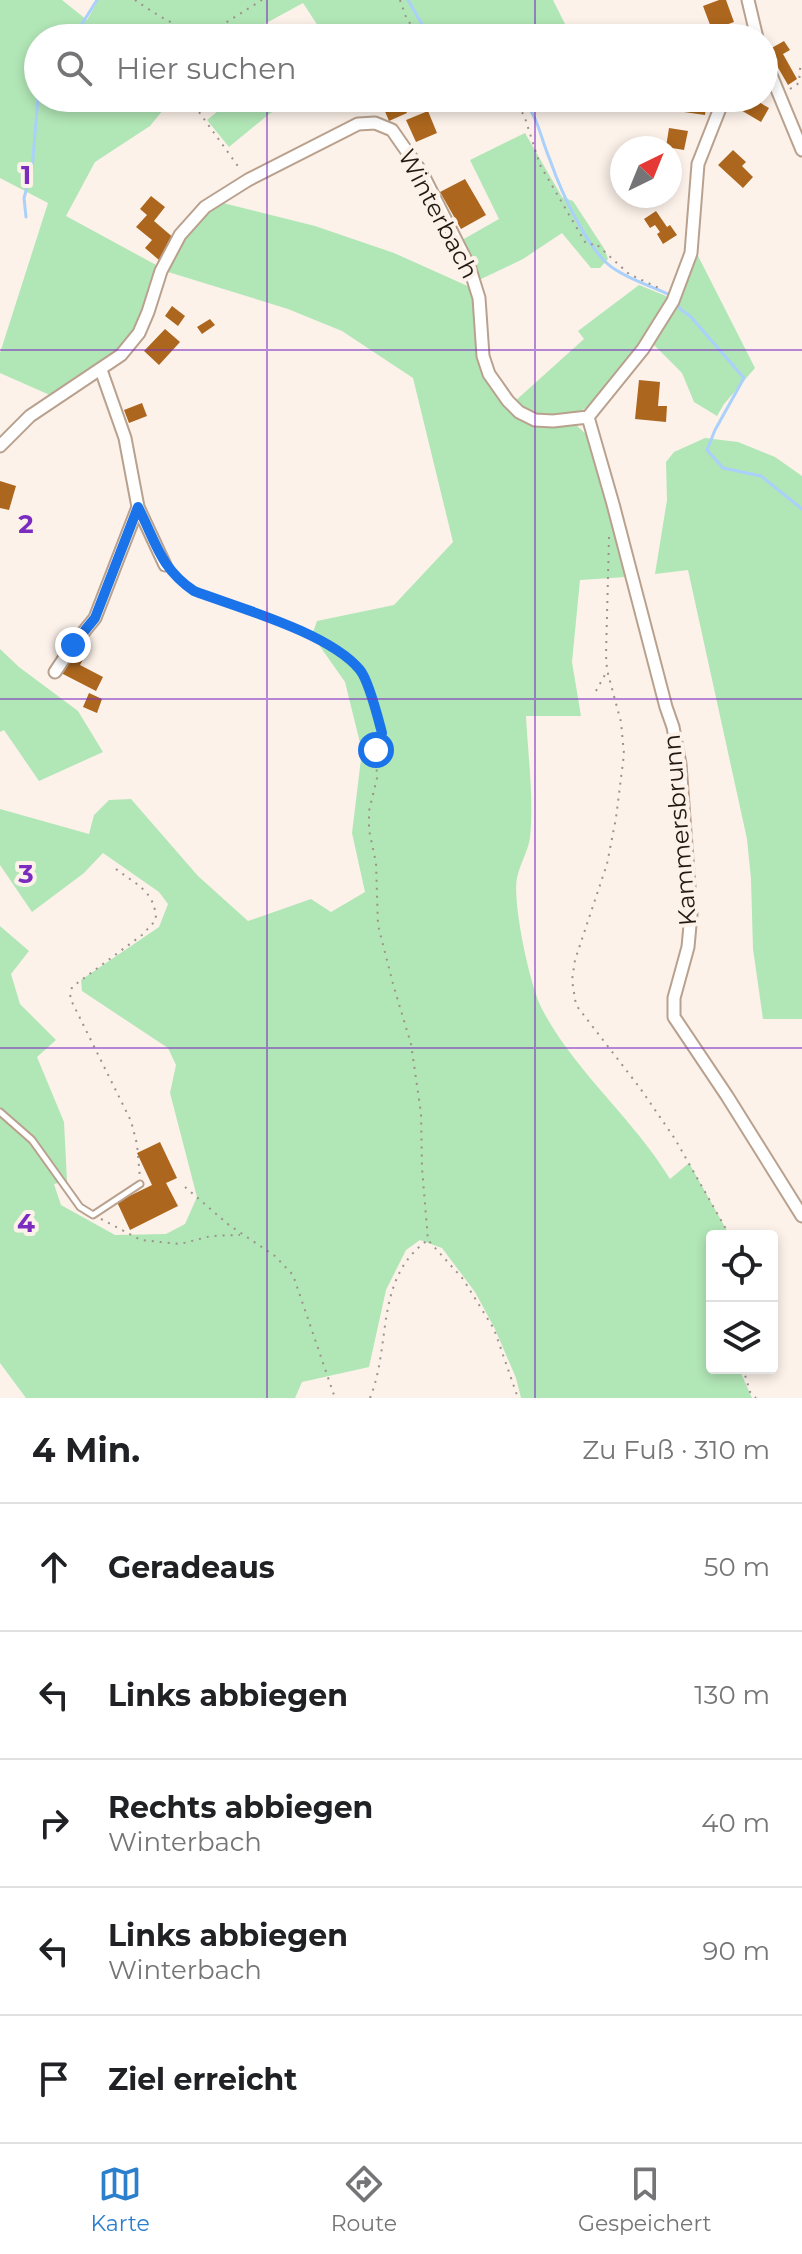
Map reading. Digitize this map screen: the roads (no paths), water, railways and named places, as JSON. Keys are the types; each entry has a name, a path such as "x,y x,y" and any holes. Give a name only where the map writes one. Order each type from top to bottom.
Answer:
{"street":[{"path":"748,0 754,24"},
{"path":"778,93 802,150"},
{"path":"588,417 643,349 675,297 691,253 698,164 718,112"},
{"name":"Winterbach","path":"0,446 30,416 121,355 139,333 161,271 180,235 205,207 248,180 358,124 375,123 392,130 422,173 469,266 479,298 483,356 489,374 519,412 535,420 588,417"},
{"path":"101,370 125,438 138,507 165,565"},
{"name":"Kammersbrunn","path":"588,417 673,727 680,764 691,914 688,947 674,998 674,1017 802,1216"},
{"path":"55,672 95,618 138,507"}],"lane":[{"path":"0,1112 32,1140 80,1207 93,1215 140,1184"}],"waterway":[{"path":"82,24 97,0"},
{"path":"408,0 422,24"},
{"name":"Winterbach","path":"26,217 24,198 32,170 37,112"},
{"path":"531,112 568,204 596,251 623,274 672,296"},
{"path":"677,302 744,378 707,450 723,468 761,476 802,509"}]}
